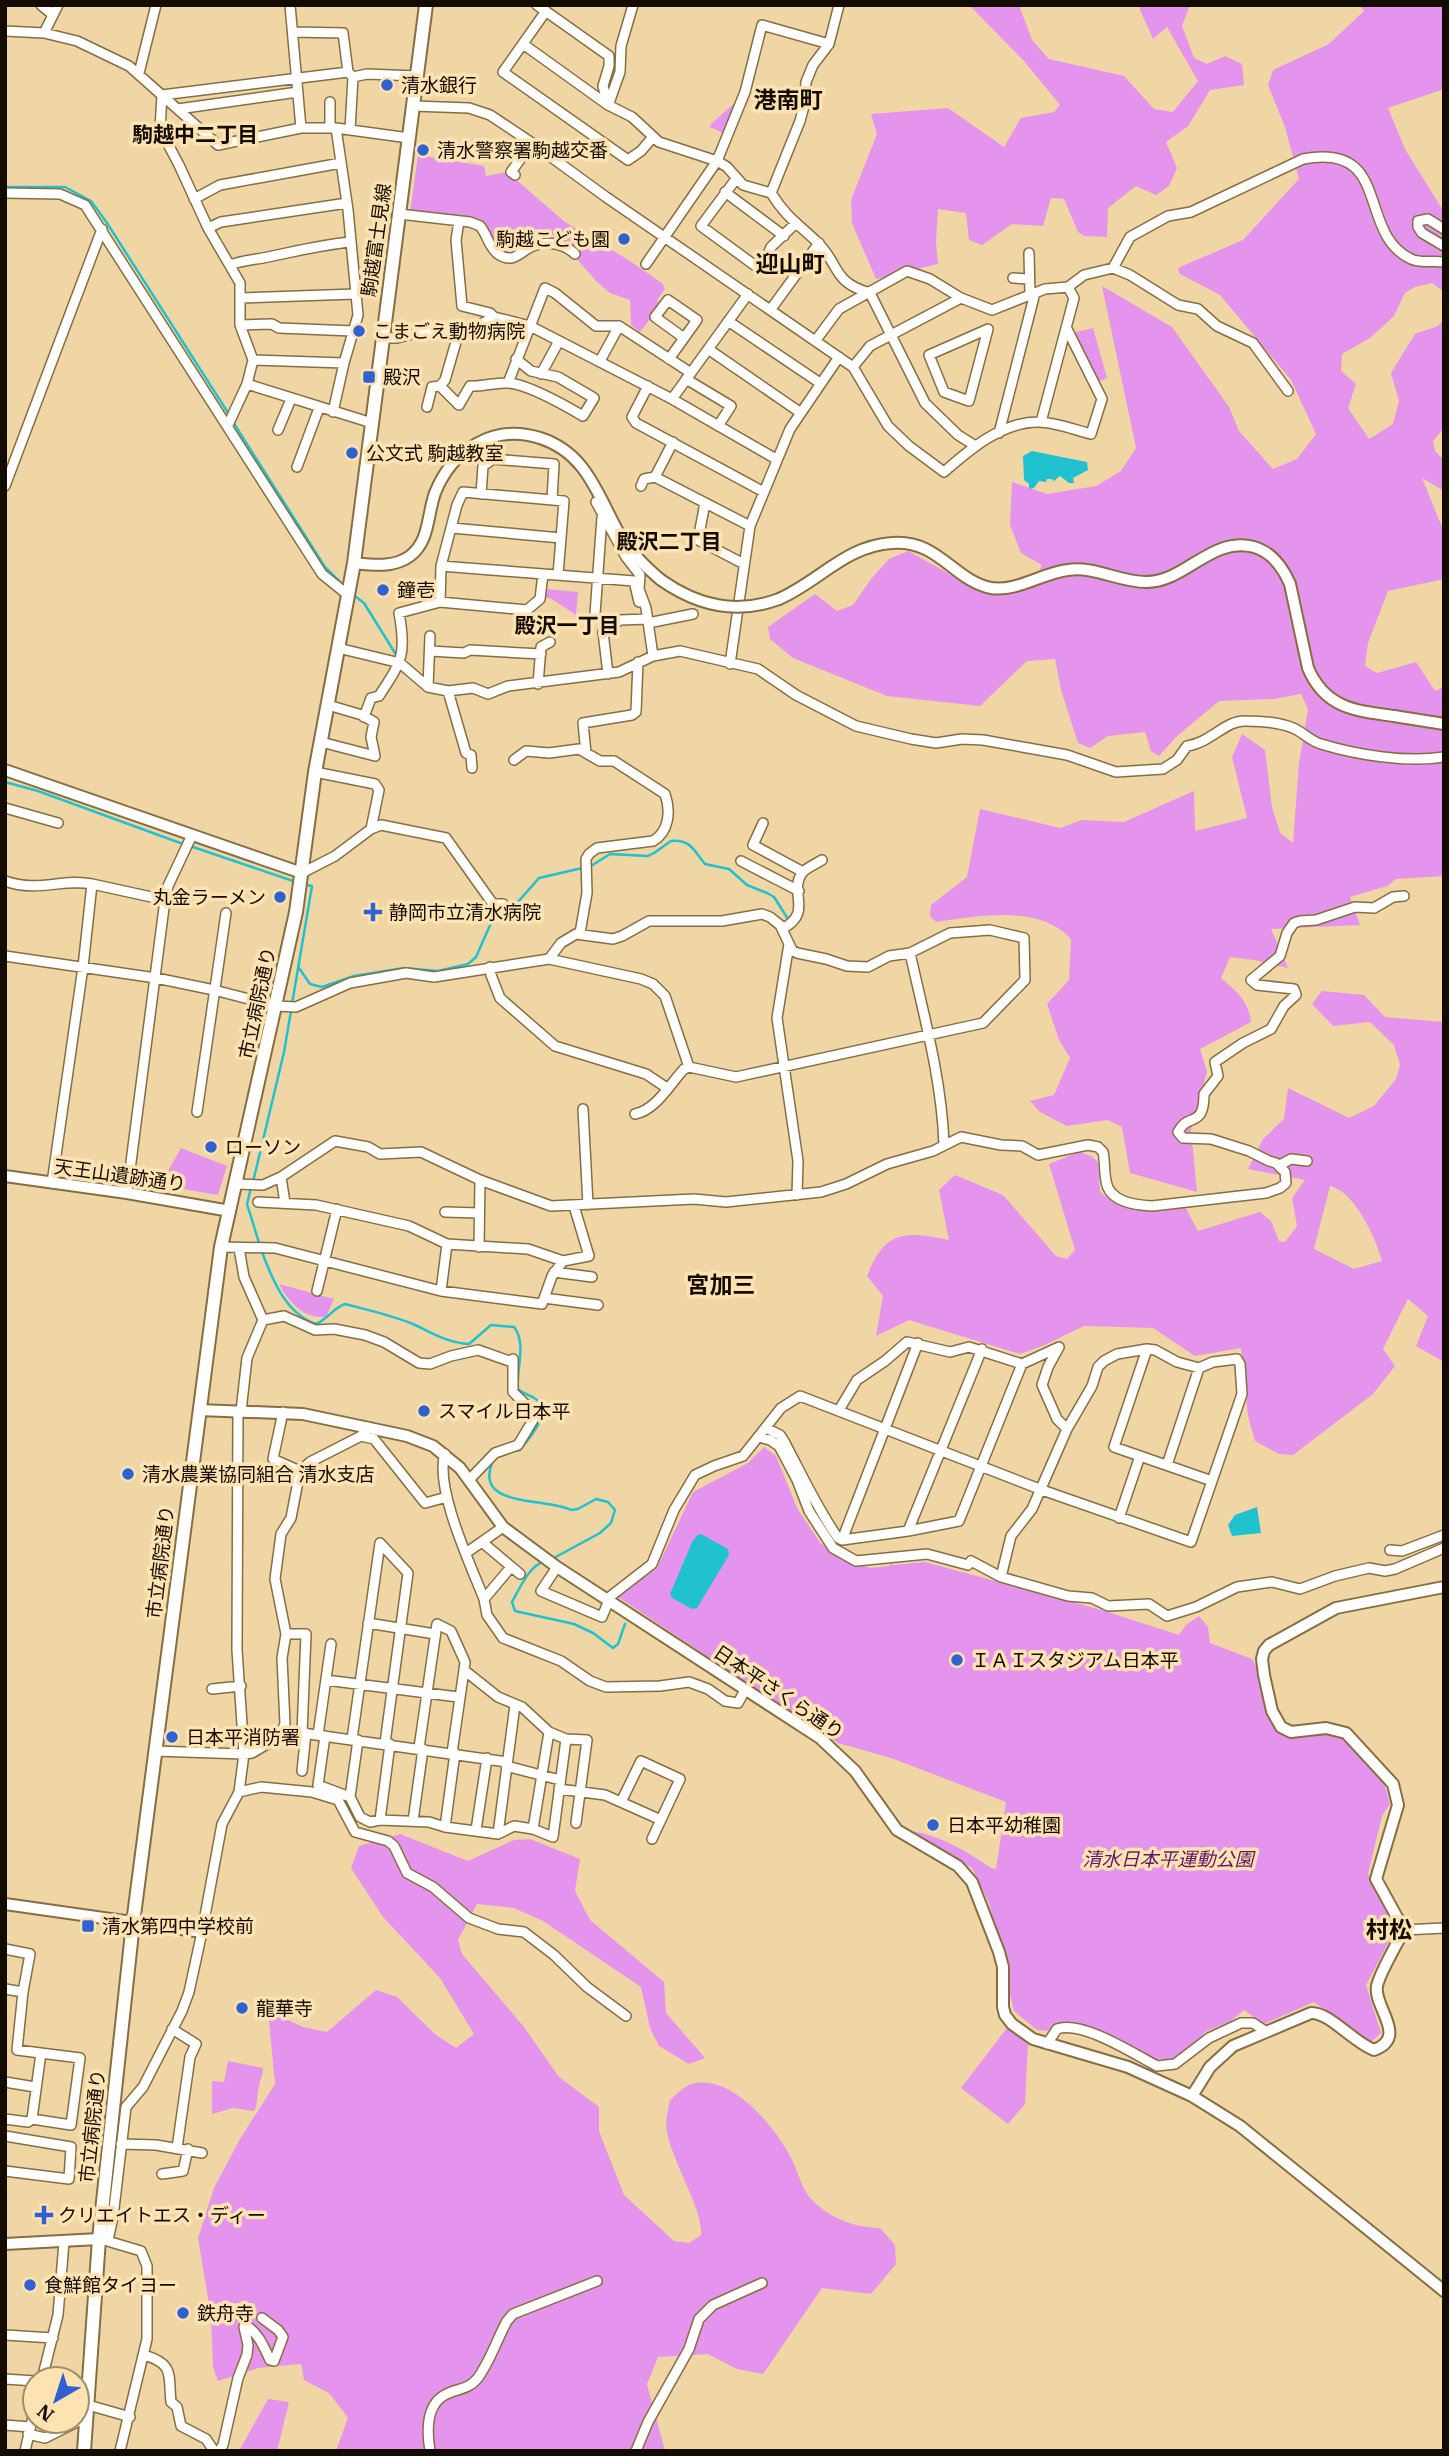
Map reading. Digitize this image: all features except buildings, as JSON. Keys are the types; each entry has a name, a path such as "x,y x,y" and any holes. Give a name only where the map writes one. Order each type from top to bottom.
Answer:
{"main road":[{"name":"駒越富士見線","path":"354,563 426,5"},
{"name":"市立病院通り","path":"91,2368 132,1923 221,1247 296,912 316,772 354,563"}],"street":[{"path":"41,5 52,15"},
{"path":"44,33 58,5"},
{"path":"139,73 156,5"},
{"path":"290,5 301,128"},
{"path":"608,104 620,72 621,46 633,5"},
{"path":"771,193 800,121 806,82 813,65 829,44 839,5"},
{"path":"608,104 603,86 609,56 542,8 523,44 503,72 628,160 641,151 653,137"},
{"path":"646,264 717,162 745,92 762,25 829,44"},
{"path":"5,31 44,33 77,40 129,66 218,145 301,128 333,128 409,138"},
{"path":"293,32 343,33 350,74 351,130"},
{"path":"523,44 608,104 632,117 653,137 668,146 717,162 727,167 743,185 771,193 784,213 819,243 842,278 853,288 870,293 925,404 958,435 974,444"},
{"path":"162,95 296,77 350,74 416,76"},
{"path":"178,109 298,92"},
{"path":"162,95 160,129 208,228 240,283 240,325 253,360 247,384 228,425"},
{"path":"330,102 347,203 358,315 333,412"},
{"path":"413,106 468,108 479,111 490,115 532,143 853,367 888,426 909,446 944,472 974,444 1021,424 1041,422 1091,434 1102,399 1067,328"},
{"path":"515,175 511,172 532,143"},
{"path":"1113,268 1130,237 1158,221 1191,212 1303,159 1322,155 1342,158 1357,169 1366,182 1389,239 1401,253 1419,262 1444,262"},
{"path":"194,199 220,185 341,163"},
{"path":"736,179 701,226 761,270 771,247 795,224"},
{"path":"725,192 784,236"},
{"path":"5,193 60,194 85,205 322,575 348,595"},
{"path":"208,228 221,222 347,203"},
{"path":"399,214 480,226 492,247 504,257 519,257 534,245 545,244 562,245 575,254"},
{"path":"1444,229 1428,219 1422,218 1418,221 1422,233 1444,246"},
{"path":"460,221 456,240 462,306 530,326 648,386 776,459"},
{"path":"5,485 102,229"},
{"path":"230,265 242,260 313,246 350,242"},
{"path":"771,309 819,243"},
{"path":"999,433 1032,294 1029,253"},
{"path":"817,340 839,309 908,271 930,279 961,298 992,310 1045,289 1068,287 1084,275 1113,268 1130,275 1178,305 1198,309 1217,326 1253,342 1288,391"},
{"path":"1013,278 1029,279"},
{"path":"1041,422 1074,298 1068,287"},
{"path":"508,383 545,288 596,326 619,326 669,359 731,406 718,426"},
{"path":"240,298 355,294"},
{"path":"672,399 748,294"},
{"path":"853,367 870,346 961,298"},
{"path":"669,359 697,320 668,299 655,317 684,338"},
{"path":"988,329 929,355 944,392 969,401 988,329 992,310"},
{"path":"382,338 397,338 420,332 458,335 494,317"},
{"path":"728,321 820,383"},
{"path":"240,325 272,324 279,328 354,331"},
{"path":"600,361 619,326"},
{"path":"427,407 432,387 440,386 445,380 458,335"},
{"path":"541,374 559,341"},
{"path":"708,349 801,413"},
{"path":"730,664 750,526 790,429 839,357"},
{"path":"440,386 459,405 470,386 508,383 556,400 583,416 594,398 558,377 531,371 516,359"},
{"path":"253,360 344,363"},
{"path":"247,384 372,423"},
{"path":"648,386 632,416 636,423 764,492"},
{"path":"278,430 291,399"},
{"path":"297,467 319,408"},
{"path":"354,563 396,564 410,556 422,541 439,484 458,457 472,445 487,438 519,433 550,441 577,459 594,484 617,530 642,564 661,580 691,598 729,608 761,605 779,599 808,583 852,552 893,542 919,546 933,552 973,580 989,587 1015,586 1054,572 1081,569 1133,581 1152,582 1169,577 1219,549 1238,545 1263,551 1280,567 1290,584 1308,668 1326,695 1342,705 1362,712 1444,724"},
{"path":"655,477 673,442"},
{"path":"481,494 483,466 493,459 554,464 552,500"},
{"path":"641,486 645,479 655,477 750,526"},
{"path":"440,602 441,566 463,492 564,501 558,575"},
{"path":"596,502 640,575 639,589 648,621 653,656"},
{"path":"705,503 698,540 744,564"},
{"path":"595,614 603,515"},
{"path":"452,528 561,538"},
{"path":"441,566 634,581 639,602 643,601"},
{"path":"364,716 371,698 379,696 400,663 403,646 399,613 440,602 527,610 540,599 543,574"},
{"path":"608,674 603,632 620,620 648,621 693,614"},
{"path":"428,687 430,636"},
{"path":"538,684 541,647 550,642"},
{"path":"338,648 400,663 428,687 449,691 472,688 488,694 508,686 619,672 653,656 680,651 758,669 796,695 856,726 936,743 962,739 983,740 1067,755 1116,772 1163,769 1177,760 1187,746 1207,741 1233,722 1242,720 1279,724 1294,728 1321,744 1380,756 1409,759 1444,757"},
{"path":"430,650 541,654"},
{"path":"586,753 583,723 632,715 636,712 638,662"},
{"path":"449,691 466,753 471,755 472,768"},
{"path":"321,742 375,756 371,737 374,722 364,716 328,705"},
{"path":"514,760 526,751 549,753 579,750 600,761 614,761 665,794 669,814 663,832 653,841 597,848 589,854 586,859 587,893 580,933"},
{"path":"5,770 56,785 302,873 335,856 371,829 381,825 446,838 493,904 503,904"},
{"path":"316,772 375,783 379,790 371,829"},
{"path":"5,808 58,823"},
{"path":"763,823 753,845 803,872"},
{"path":"127,1193 165,900 168,886 192,835"},
{"path":"782,929 791,924 798,914 803,872 822,860"},
{"path":"741,861 799,891"},
{"path":"5,881 37,888 80,882 165,900"},
{"path":"52,1183 92,884"},
{"path":"237,1184 263,1185 281,1177 335,1141 369,1147 380,1154 421,1152 480,1180 551,1206 694,1199 726,1202 838,1188 887,1164 967,1137 1001,1145 1022,1146 1038,1155 1088,1145 1098,1147 1103,1152 1106,1185 1110,1192 1125,1202 1136,1205 1152,1206 1266,1193 1286,1183 1285,1172 1280,1165 1249,1151 1211,1139 1183,1138 1178,1132 1179,1127 1202,1112 1205,1106 1204,1094 1218,1076 1215,1062 1243,1043 1272,1029 1284,1006 1296,995 1294,989 1285,986 1257,985 1251,980 1280,956 1287,933 1294,923 1316,920 1355,907 1374,908 1393,897 1404,896"},
{"path":"197,1112 226,913"},
{"path":"549,959 561,943 580,933 613,939 649,921 722,921 762,914 776,921 797,953 855,967 868,967 889,956 910,953 940,937 960,931 990,930 1024,938 1025,980 983,1023 736,1077 689,1067 684,1069 653,1105 635,1114"},
{"path":"789,944 777,1018 798,1161 797,1195"},
{"path":"910,953 928,1035 943,1124 944,1146"},
{"path":"5,956 156,978 276,1006 296,1007 350,983 406,973 434,977 549,959 641,979 660,990 665,996 689,1067"},
{"path":"490,967 500,998 555,1046 646,1074 667,1088"},
{"path":"583,1109 588,1205"},
{"path":"1280,1165 1291,1159 1307,1161"},
{"name":"天王山遺跡通り","path":"5,1176 230,1211"},
{"path":"281,1177 285,1203"},
{"path":"479,1247 480,1180"},
{"path":"258,1202 316,1205 337,1209 409,1226 447,1244 528,1249 563,1261 589,1256 574,1206"},
{"path":"317,1291 337,1209"},
{"path":"445,1212 479,1213"},
{"path":"441,1291 447,1244"},
{"path":"221,1247 275,1248 441,1291 542,1304 554,1272 563,1261"},
{"path":"103,2240 113,2217 126,2107 143,2087 189,1992 222,1824 239,1792 244,1754 237,1650 239,1411 247,1358 262,1320 244,1277 239,1248"},
{"path":"554,1272 592,1277"},
{"path":"544,1298 598,1305"},
{"path":"262,1320 284,1316 315,1330 334,1329 365,1335 384,1342 419,1363 430,1364 478,1350 513,1360 513,1392 536,1415 518,1445 495,1453 469,1480"},
{"path":"839,1410 857,1380 907,1342 950,1352 969,1347 982,1349 1022,1364"},
{"path":"842,1540 918,1343"},
{"path":"759,1437 782,1445 805,1479 814,1503 842,1540 959,1521 1022,1364 1059,1347 1042,1385 1057,1419 1067,1429"},
{"path":"908,1531 982,1349"},
{"path":"1147,1349 1114,1447 1212,1482"},
{"path":"557,1567 541,1591 602,1617 608,1600 652,1564 674,1510 695,1475 744,1457 781,1408 800,1396 1042,1490 1191,1542 1242,1394 1240,1364 1237,1359 1231,1358 1199,1368 1177,1363 1155,1350 1147,1349 1117,1354 1104,1361 1098,1367 1091,1386 1067,1429 1042,1490 1032,1510 1010,1536 1001,1577"},
{"path":"1167,1465 1199,1368"},
{"name":"日本平さくら通り","path":"199,1410 283,1412 365,1432 407,1436 445,1454 469,1480 503,1527 557,1567 833,1748 855,1771 897,1830 965,1872 978,1893 999,1952 1003,1967 1005,2015 1022,2034 1047,2044 1128,2067 1192,2096 1240,2126 1444,2291"},
{"path":"283,1412 273,1459 300,1471"},
{"path":"766,1428 780,1435 809,1511 832,1548 856,1561 927,1553 968,1565 971,1561 1001,1577 1068,1596 1092,1598 1108,1606 1149,1604 1167,1616 1196,1607 1237,1587 1272,1582 1300,1589 1335,1576 1369,1568 1385,1571 1395,1569 1444,1548"},
{"path":"279,1737 285,1724 282,1658 286,1634 275,1579 281,1534 291,1518 300,1471 310,1462 365,1432 374,1439 425,1503 447,1497"},
{"path":"445,1454 441,1467 447,1497 487,1615 503,1638 561,1661 590,1681 606,1687 660,1686 689,1682 708,1689 725,1701 738,1703 746,1690"},
{"path":"1119,1518 1140,1456"},
{"path":"466,1553 503,1527"},
{"path":"1390,1550 1402,1551 1444,1535"},
{"path":"482,1542 520,1574"},
{"path":"380,1819 408,1573 380,1544 360,1684 350,1797 360,1817 370,1822 380,1819 429,1822 498,1834 514,1826 533,1829 553,1837 566,1739"},
{"path":"484,1600 511,1567"},
{"path":"1404,1930 1376,1879 1398,1805 1393,1784 1346,1733 1326,1728 1291,1732 1281,1727 1272,1711 1262,1659 1269,1645 1336,1608 1444,1587"},
{"path":"368,1623 435,1634"},
{"path":"412,1821 437,1624 451,1631 465,1662 458,1697 445,1826"},
{"path":"286,1634 306,1634 302,1771"},
{"path":"331,1644 318,1785 350,1797"},
{"path":"464,1670 498,1697 522,1707 549,1732 566,1739 587,1740 576,1823"},
{"path":"326,1680 458,1697"},
{"path":"212,1689 241,1686"},
{"path":"498,1834 515,1705"},
{"path":"533,1829 549,1732"},
{"path":"155,1751 244,1754 252,1753 279,1737 304,1733 355,1739 487,1758 543,1775 580,1792 605,1795 661,1820"},
{"path":"476,1830 487,1758"},
{"path":"621,1802 641,1761 680,1779 652,1839"},
{"path":"239,1792 261,1787 312,1792 338,1800 355,1832 394,1846 407,1873 433,1887 469,1919 524,1932 554,1955 587,1987 626,2016"},
{"path":"5,1904 202,1932"},
{"path":"1404,1930 1444,1928"},
{"path":"1192,2096 1218,2057 1233,2046 1311,2013 1317,2012 1332,2021 1367,2047 1374,2050 1382,2047 1390,2032 1385,2012 1376,1995 1377,1984 1404,1930"},
{"path":"5,1950 30,1954 17,2050 80,2059 71,2125 32,2119 28,2122 5,2119"},
{"path":"5,1989 23,1992"},
{"path":"1047,2044 1057,2029 1070,2027 1084,2030 1157,2066 1165,2066 1182,2060 1209,2038 1241,2023 1253,2023 1265,2031"},
{"path":"172,2029 196,2044 190,2057 177,2148"},
{"path":"32,2119 41,2053"},
{"path":"5,2082 35,2087"},
{"path":"5,2136 71,2147 69,2179 5,2171"},
{"path":"121,2144 188,2149 202,2153"},
{"path":"162,2174 183,2171 188,2149"},
{"path":"5,2244 103,2240 141,2251 148,2266 147,2339 120,2451"},
{"path":"46,2365 58,2315 64,2242"},
{"path":"430,2451 426,2432 436,2403 444,2395 470,2386 478,2378 513,2314 597,2281"},
{"path":"636,2451 648,2422 690,2349 699,2319 713,2305 761,2283"},
{"path":"219,2451 223,2445 238,2378 247,2355 245,2325 250,2326 263,2344 270,2360 277,2358 283,2337 262,2318"},
{"path":"5,2335 53,2338"},
{"path":"144,2356 158,2360 170,2372 171,2402 177,2407 181,2426 206,2439 214,2451"},
{"path":"91,2412 130,2417"}],"green space":[{"path":"969,5 1019,5 1032,40 1049,59 1124,76 1154,109 1173,112 1198,81 1167,27 1153,39 1138,5 1190,5 1182,26 1194,58 1207,64 1225,56 1242,64 1244,85 1210,90 1188,126 1166,142 1177,168 1169,186 1156,195 1136,186 1108,208 1107,237 1084,236 1078,232 1064,199 1051,198 1043,226 1012,224 982,245 969,240 966,213 938,209 938,264 876,279 852,223 851,200 877,134 871,114 948,108 1004,147 1021,118 1054,112 1060,105 1024,61"},
{"path":"1360,5 1444,5 1444,89 1388,108 1405,149 1444,212 1444,292 1432,283 1415,287 1405,293 1394,316 1370,338 1342,354 1341,371 1356,384 1348,408 1369,439 1393,424 1399,401 1391,373 1415,334 1438,326 1444,319 1444,428 1433,441 1435,451 1444,460 1444,491 1422,478 1444,532 1444,579 1388,591 1368,643 1365,666 1377,673 1416,662 1435,691 1444,687 1444,876 1396,879 1387,886 1350,897 1360,925 1271,929 1288,968 1230,957 1221,978 1244,1002 1251,1022 1200,1049 1207,1072 1191,1130 1197,1192 1130,1173 1122,1127 1108,1120 1067,1126 1040,1112 1030,1101 1054,1095 1070,1058 1059,1040 1047,1004 1069,980 1071,939 1058,928 1025,917 970,917 936,922 930,916 931,905 967,877 980,809 1060,828 1082,820 1124,822 1194,791 1195,831 1247,818 1232,757 1242,734 1265,750 1272,807 1280,833 1293,843 1299,763 1308,709 1301,694 1274,699 1219,701 1176,737 1159,756 1151,751 1145,732 1108,736 1090,748 1078,743 1061,690 1055,659 1027,661 980,706 887,696 793,658 770,639 768,627 815,594 837,611 853,605 889,559 908,551 984,593 1030,588 1042,565 1021,553 1010,525 1012,482 1047,494 1096,486 1121,471 1136,448 1102,286 1172,327 1229,407 1239,431 1273,469 1297,459 1316,434 1291,380 1220,295 1180,274 1178,268 1243,240 1299,179 1285,127 1268,85 1273,70 1329,44 1364,11"},
{"path":"737,101 725,134 710,127 711,124"},
{"path":"418,155 484,166 486,176 507,172 565,222 663,284 665,289 657,300 661,305 640,332 631,325 630,300 610,293 561,241 545,229 519,251 503,253 490,241 480,222 410,213"},
{"path":"1093,328 1107,378 1097,382 1073,333"},
{"path":"545,589 578,592 576,615 550,598 545,598"},
{"path":"1322,991 1364,995 1385,1017 1444,1022 1444,1362 1416,1346 1428,1316 1408,1299 1383,1349 1395,1366 1373,1394 1293,1455 1279,1454 1255,1441 1248,1416 1241,1348 1195,1356 1153,1328 1084,1326 1020,1354 909,1320 876,1336 883,1296 867,1276 874,1261 881,1249 899,1237 921,1235 949,1240 939,1190 955,1175 1003,1195 1056,1256 1067,1259 1075,1250 1049,1164 1079,1152 1098,1162 1100,1192 1120,1206 1185,1207 1198,1231 1260,1212 1271,1221 1279,1241 1285,1242 1297,1226 1292,1198 1305,1180 1248,1169 1263,1139 1284,1119 1288,1088 1349,1118 1374,1106 1396,1079 1400,1065 1394,1045 1370,1022 1333,1026 1312,1004","holes":["1330,1186 1339,1190 1363,1217 1382,1261 1354,1269 1314,1249"]},
{"path":"181,1148 227,1166 218,1195 160,1185"},
{"path":"279,1284 334,1299 326,1317 311,1315 298,1308"},
{"name":"清水日本平運動公園","path":"764,1447 776,1456 797,1508 821,1544 870,1568 925,1562 1105,1611 1179,1635 1186,1625 1199,1616 1208,1627 1210,1643 1252,1659 1261,1675 1269,1711 1293,1734 1335,1732 1349,1744 1384,1782 1390,1804 1382,1816 1368,1874 1396,1928 1366,1985 1381,2033 1371,2042 1314,2002 1264,2024 1244,2010 1231,2021 1205,2032 1182,2060 1157,2059 1115,2039 1058,2026 1050,2031 1037,2030 1014,2011 989,1903 972,1868 905,1831 938,1838 996,1869 1006,1802 891,1758 838,1743 618,1597 657,1568 693,1492 748,1463"},
{"path":"400,1834 468,1861 514,1840 530,1839 580,1859 575,1891 590,1920 664,1982 666,2013 705,2058 689,2064 659,2046 650,2028 641,1987 543,1921 514,1908 477,1904 458,1940 462,1954 524,2027 559,2077 599,2107 599,2131 624,2195 674,2241 689,2243 701,2235 693,2199 667,2132 670,2100 689,2085 707,2083 722,2086 736,2094 762,2117 790,2156 808,2196 819,2207 843,2221 880,2228 895,2245 896,2264 871,2294 822,2288 763,2374 737,2369 708,2354 658,2357 647,2384 665,2451 336,2451 348,2418 329,2393 304,2380 301,2364 258,2368 218,2381 213,2367 211,2316 198,2238 214,2188 240,2139 275,2084 268,2011 303,2027 327,2032 376,1990 397,1997 436,2035 456,2048 474,2034 440,1978 383,1917 351,1868 359,1846"},
{"path":"1007,2028 1028,2042 1025,2104 1008,2124 961,2088"},
{"path":"228,2061 263,2068 254,2111 233,2108 212,2114 212,2081 224,2082"},
{"path":"268,2399 289,2402 277,2451 239,2451"}],"water":[{"path":"1032,451 1087,462 1088,470 1073,478 1074,483 1069,483 1060,476 1054,481 1039,481 1034,488 1029,489 1029,484 1024,480 1023,456"},
{"path":"1257,1507 1261,1533 1232,1536 1228,1525 1235,1515"},
{"path":"699,1534 728,1549 729,1555 697,1608 692,1609 672,1598 670,1594 693,1540"}],"waterway":[{"path":"5,187 65,187 91,201 230,416"},
{"path":"233,422 325,567 345,587"},
{"path":"352,594 364,603 395,653"},
{"path":"5,782 38,791 183,844"},
{"path":"299,968 310,984 322,987 354,976 404,968 438,971 468,964 476,957 491,923 517,903 539,878 591,866 610,854 648,856 671,841 688,844 705,864 729,869 747,885 774,897 788,919"},
{"path":"190,846 296,882"},
{"path":"292,1004 312,886 302,884"},
{"path":"253,1182 291,1011"},
{"path":"251,1188 247,1204 260,1246"},
{"path":"262,1252 288,1304 305,1319 316,1324 345,1304 396,1318 461,1343 469,1344 491,1325 514,1327 520,1341 518,1389 537,1400 542,1412 538,1426 520,1450 510,1452"},
{"path":"493,1461 489,1476 493,1487 501,1494 571,1510 596,1499 608,1502 615,1510 611,1523 600,1533 552,1559"},
{"path":"543,1562 533,1568 521,1585 512,1602 515,1611 574,1624 593,1633 613,1648 618,1644 625,1624"}],"place":[{"name":"清水銀行","path":"387,85"},
{"name":"清水警察署駒越交番","path":"423,150"},
{"name":"駒越こども園","path":"624,239"},
{"name":"こまごえ動物病院","path":"359,331"},
{"name":"殿沢","path":"369,377"},
{"name":"公文式 駒越教室","path":"352,453"},
{"name":"鐘壱","path":"383,590"},
{"name":"丸金ラーメン","path":"280,897"},
{"name":"静岡市立清水病院","path":"373,912"},
{"name":"ローソン","path":"211,1147"},
{"name":"スマイル日本平","path":"424,1411"},
{"name":"清水農業協同組合 清水支店","path":"128,1474"},
{"name":"ＩＡＩスタジアム日本平","path":"957,1660"},
{"name":"日本平消防署","path":"172,1737"},
{"name":"日本平幼稚園","path":"933,1825"},
{"name":"清水第四中学校前","path":"88,1926"},
{"name":"龍華寺","path":"242,2008"},
{"name":"クリエイトエス・ディー","path":"44,2215"},
{"name":"食鮮館タイヨー","path":"30,2285"},
{"name":"鉄舟寺","path":"183,2313"}],"district":[{"name":"港南町","path":"788,100"},
{"name":"駒越中二丁目","path":"195,135"},
{"name":"迎山町","path":"790,264"},
{"name":"殿沢二丁目","path":"669,542"},
{"name":"殿沢一丁目","path":"567,626"},
{"name":"宮加三","path":"721,1285"},
{"name":"村松","path":"1389,1930"}]}
